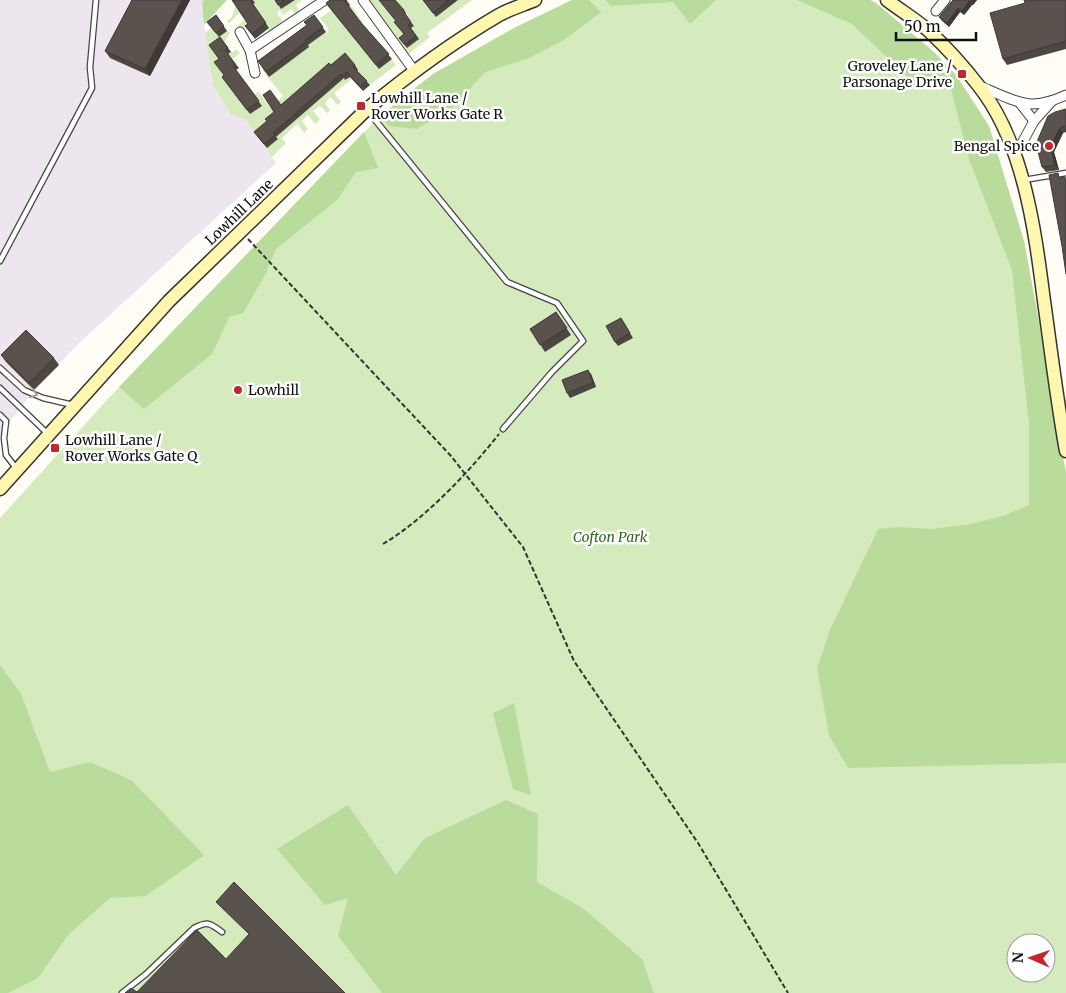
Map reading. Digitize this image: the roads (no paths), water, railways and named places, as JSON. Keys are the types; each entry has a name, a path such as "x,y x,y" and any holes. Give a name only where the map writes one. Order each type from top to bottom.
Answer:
{"street":[{"path":"250,50 325,0"},
{"path":"363,0 415,72"},
{"name":"Lowhill Lane","path":"0,489 169,301 367,109 388,91 501,14 535,0"},
{"path":"887,0 928,31 943,45 979,86 996,114 1012,149 1023,181 1036,239 1066,451"},
{"path":"936,11 945,0"},
{"path":"240,32 250,50 255,73"},
{"path":"979,86 1019,102 1031,104 1052,102 1066,96"},
{"path":"1019,102 1034,121"},
{"path":"1012,149 1021,145 1034,121 1052,102"}],"lane":[{"path":"0,261 92,88 90,67 96,0"},
{"path":"367,109 507,282 557,303 583,341 552,372 503,429"},
{"path":"1023,181 1066,173"},
{"path":"0,368 24,390 44,398 75,405"},
{"path":"0,388 49,435"},
{"path":"0,415 6,421 4,438 6,455 17,470"},
{"path":"122,993 146,974 194,928 204,923 211,924 222,932"}],"place":[{"name":"Groveley Lane / Parsonage Drive","path":"962,74"},
{"name":"Lowhill Lane / Rover Works Gate R","path":"361,106"},
{"name":"Bengal Spice","path":"1049,146"},
{"name":"Lowhill","path":"238,390"},
{"name":"Lowhill Lane / Rover Works Gate Q","path":"55,448"}],"park label":[{"name":"Cofton Park","path":"610,537"}]}
